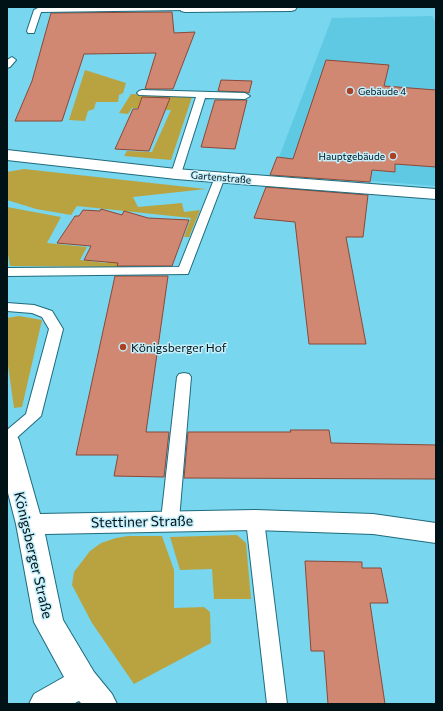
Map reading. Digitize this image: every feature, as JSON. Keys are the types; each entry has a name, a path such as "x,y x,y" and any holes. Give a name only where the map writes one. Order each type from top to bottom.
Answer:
{"street":[{"path":"185,8 290,7"},
{"name":"Gartenstraße","path":"7,155 177,170 220,177 436,194"},
{"name":"Königsberger Straße","path":"7,439 29,524 49,622 92,693"},
{"name":"Stettiner Straße","path":"29,524 170,520 255,520 373,524 436,533"},
{"path":"45,704 92,693"}],"lane":[{"path":"31,31 35,9 185,8"},
{"path":"142,93 245,96"},
{"name":"Gartenstraße","path":"177,170 201,95"},
{"path":"7,272 184,271 220,177"},
{"path":"7,307 34,309 47,314 56,329 33,416 7,439"},
{"path":"170,520 184,378"},
{"path":"255,520 277,704"}],"shaded area":[{"path":"432,16 436,22 436,186 273,173 332,18"},
{"path":"85,70 126,83 123,93 119,95 118,102 96,102 94,109 88,111 85,121 69,120"},
{"path":"131,94 192,97 171,160 124,156 127,151 152,152 171,110 132,108 128,114 119,113"},
{"path":"24,169 206,189 133,197 138,207 182,203 184,212 200,210 189,237 184,237 191,218 77,206 71,215 36,209 7,200 7,172"},
{"path":"7,207 61,217 47,243 87,247 80,260 106,263 109,258 129,259 126,267 10,266 7,249"},
{"path":"19,316 42,320 22,407 14,408 7,358 7,318"},
{"path":"237,535 246,543 251,599 214,599 212,569 180,570 170,537"},
{"path":"128,536 162,536 174,570 174,608 204,607 210,612 211,643 134,684 92,623 72,585 74,572 90,551 101,543"}],"building":[{"path":"172,12 174,33 195,32 173,89 145,89 156,53 84,54 62,121 15,121 32,81 51,13"},
{"path":"326,60 389,65 384,86 436,90 436,167 395,164 395,172 372,170 370,182 270,175 277,157 293,159"},
{"path":"221,80 252,81 249,93 218,91"},
{"path":"142,97 170,98 149,151 115,149 133,109 138,109"},
{"path":"215,100 247,100 235,149 201,147"},
{"path":"266,187 368,195 363,237 346,237 366,344 309,344 295,222 254,218"},
{"path":"101,209 122,215 124,211 148,218 189,220 172,266 117,266 118,263 84,260 91,246 57,243 75,216 79,216 83,210 100,211"},
{"path":"115,276 168,276 146,432 169,432 164,477 114,476 118,455 76,455"},
{"path":"290,430 329,430 331,443 436,445 436,479 184,478 188,432 291,432"},
{"path":"305,561 362,562 362,568 381,568 388,603 370,603 385,704 328,704 324,651 311,651"}],"place":[{"name":"Gebäude 4","path":"350,91"},
{"name":"Hauptgebäude","path":"393,156"},
{"name":"Königsberger Hof","path":"123,347"}]}
